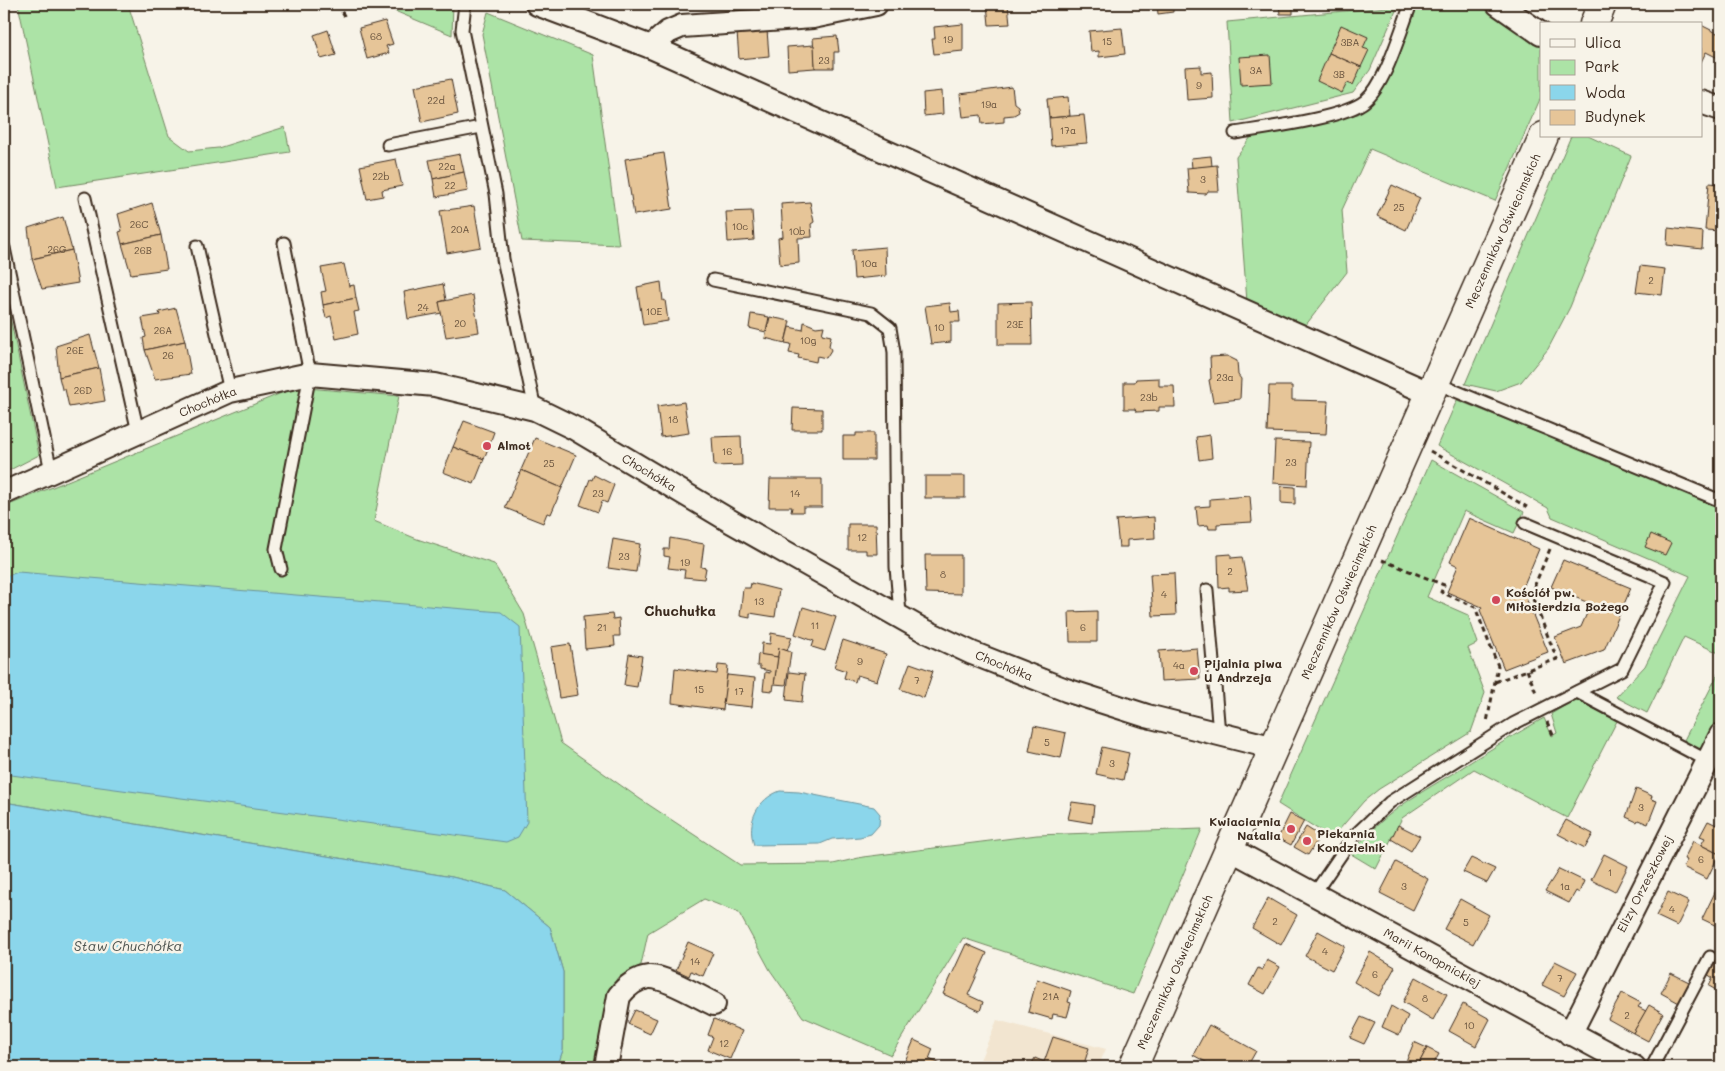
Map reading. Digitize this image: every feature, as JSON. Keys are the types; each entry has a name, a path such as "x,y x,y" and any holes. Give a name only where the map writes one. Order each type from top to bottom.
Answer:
{"main road":[{"path":"1595,22 1602,4"},
{"name":"Męczenników Oświęcimskich","path":"1133,1067 1543,138"}],"street":[{"path":"537,4 651,48 1433,389"},
{"path":"651,48 668,32 682,26 813,17 876,4"},
{"path":"1498,4 1519,12 1540,33"},
{"path":"1702,102 1721,109"},
{"name":"Chochółka","path":"4,493 230,391 310,374 435,385 534,409 574,428 732,522 900,614 923,630 972,652 1066,690 1147,716 1275,748"},
{"name":"Elizy Orzeszkowej","path":"1570,1034 1721,735"},
{"name":"Marii Konopnickiej","path":"1230,849 1634,1067"},
{"path":"606,1067 619,996 626,987 648,977 659,979 714,1004"}],"lane":[{"path":"465,4 462,30 480,126 496,194 503,259 534,409"},
{"path":"1235,134 1348,112 1366,100 1384,74 1411,4"},
{"path":"388,144 480,126"},
{"path":"85,198 138,432"},
{"path":"281,569 276,549 310,374 284,243"},
{"path":"198,246 230,391"},
{"path":"4,248 51,471"},
{"path":"713,280 871,313 890,328 894,352 896,567 900,614"},
{"path":"1433,389 1721,501"},
{"path":"1314,894 1353,837 1390,802 1513,724 1622,669 1665,582 1530,525"},
{"path":"1207,590 1219,734"},
{"path":"1577,692 1708,760"},
{"path":"1652,1067 1710,957"}],"path":[{"path":"338,4 345,17"},
{"path":"1428,450 1541,515 1530,525"},
{"path":"1494,682 1556,659 1532,594 1556,536"},
{"path":"1379,558 1444,585 1441,592 1475,607 1498,666 1482,745"},
{"path":"1527,670 1535,692"}],"shaded area":[{"path":"997,1020 1106,1049 1098,1067 977,1067"}],"green space":[{"path":"18,4 128,4 169,136 189,151 218,148 285,127 290,152 57,187"},
{"path":"378,4 453,4 452,35"},
{"path":"1417,4 1487,4 1540,41 1540,99 1495,201 1370,149 1342,210 1347,272 1305,326 1247,302 1236,157 1254,133 1358,114 1380,93 1401,49"},
{"path":"1398,6 1370,70 1353,93 1233,123 1227,22"},
{"path":"488,12 593,55 619,245 522,241 482,34"},
{"path":"1570,138 1592,138 1631,156 1570,307 1548,349 1521,382 1496,391 1465,384"},
{"path":"4,289 39,455 4,473"},
{"path":"296,387 399,396 374,521 417,539 494,564 524,614 561,743 640,799 740,865 833,864 863,857 1037,835 1202,829 1133,994 963,938 891,1055 803,1017 770,970 739,913 704,899 648,933 641,965 617,978 605,1008 596,1067 557,1067 563,1050 563,972 550,927 505,890 452,877 4,802 4,507"},
{"path":"1457,400 1721,506 1721,654 1684,637 1647,713 1616,697 1645,666 1690,576 1552,517 1548,508 1437,446"},
{"path":"1431,460 1524,512 1514,533 1464,511 1427,597 1468,615 1478,643 1468,648 1485,693 1471,732 1379,789 1364,801 1332,838 1278,804"},
{"path":"1721,668 1721,723 1706,754 1683,742"},
{"path":"1576,699 1617,721 1567,818 1474,769 1402,818 1376,869 1351,854 1375,828 1399,807 1544,718 1552,736 1557,733 1551,714"}],"water":[{"path":"18,572 501,612 520,627 527,822 518,837 506,842 4,774 4,577"},
{"path":"780,791 799,792 874,807 880,814 879,825 871,834 860,837 832,839 820,844 754,845 752,828 756,812 766,799"},
{"name":"Staw Chuchółka","path":"4,802 452,877 505,890 550,927 563,972 563,1050 557,1067 4,1067"}],"building":[{"path":"987,4 1008,4 1010,24 989,25"},
{"path":"1037,4 1074,4 1074,5 1038,7"},
{"path":"1157,4 1173,4 1173,12 1158,14"},
{"path":"1279,4 1293,4 1293,14 1280,14"},
{"path":"385,21 393,44 386,46 389,53 367,59 359,28"},
{"path":"963,24 963,51 934,54 932,39 935,39 934,27"},
{"path":"1341,25 1368,37 1363,48 1369,50 1361,67 1329,53"},
{"path":"1702,26 1721,35 1720,59 1706,52 1702,60"},
{"path":"1122,28 1125,54 1099,57 1099,51 1091,52 1089,31"},
{"path":"328,30 336,55 321,59 314,35"},
{"path":"767,30 769,56 739,59 737,32"},
{"path":"837,36 839,52 834,52 834,68 815,68 813,38"},
{"path":"814,45 815,68 788,70 787,47"},
{"path":"1329,53 1361,67 1353,85 1347,83 1342,93 1317,81"},
{"path":"1270,55 1272,83 1241,85 1239,57"},
{"path":"1201,66 1201,73 1212,72 1213,98 1187,100 1185,67"},
{"path":"451,79 458,114 422,122 415,86"},
{"path":"1012,87 1014,103 1018,106 1019,112 1014,115 1004,116 1004,122 982,124 981,115 963,117 960,94"},
{"path":"942,91 943,114 924,116 923,93"},
{"path":"1068,97 1070,116 1049,118 1047,99"},
{"path":"1084,115 1087,143 1051,146 1049,118"},
{"path":"664,153 672,209 634,215 625,159"},
{"path":"460,154 464,172 433,179 429,160"},
{"path":"1211,156 1212,166 1192,168 1191,158"},
{"path":"396,159 402,186 382,190 383,196 367,199 360,166"},
{"path":"1217,165 1219,191 1208,191 1206,194 1189,193 1187,168"},
{"path":"464,172 468,191 436,197 433,179"},
{"path":"1709,183 1721,184 1721,231 1705,230"},
{"path":"1392,185 1420,198 1406,230 1377,216"},
{"path":"810,202 814,222 811,224 812,237 798,238 799,263 780,265 778,238 783,237 781,204"},
{"path":"152,203 161,235 122,244 119,232 122,231 118,214"},
{"path":"474,206 481,247 447,253 440,211"},
{"path":"752,211 754,240 728,242 726,212"},
{"path":"63,217 72,250 32,259 28,228"},
{"path":"1668,228 1703,232 1702,249 1667,245"},
{"path":"161,235 167,269 131,274 122,244"},
{"path":"885,247 886,276 854,279 852,250"},
{"path":"72,250 78,283 42,289 32,259"},
{"path":"344,264 349,286 354,285 356,298 323,305 321,292 326,291 321,268"},
{"path":"1640,266 1665,269 1662,295 1636,292"},
{"path":"661,282 668,321 643,325 637,287"},
{"path":"443,284 446,300 439,302 442,313 408,319 404,292"},
{"path":"473,295 479,332 446,337 439,302"},
{"path":"356,298 359,311 354,312 358,334 336,339 331,316 326,318 323,305"},
{"path":"1031,302 1032,345 998,345 998,303"},
{"path":"950,303 951,312 959,311 960,322 951,322 951,342 931,344 925,306"},
{"path":"176,308 185,341 145,350 143,338 146,337 142,318 160,315 159,312"},
{"path":"751,314 769,317 766,332 749,328"},
{"path":"770,317 790,321 785,343 765,338"},
{"path":"804,322 816,327 824,326 822,334 831,336 829,346 831,350 826,358 817,356 816,362 798,358 799,355 789,353 791,344 785,343 789,327 803,330"},
{"path":"90,335 99,368 59,377 56,346"},
{"path":"185,341 191,374 155,379 145,350"},
{"path":"1227,356 1237,361 1238,375 1241,379 1240,399 1213,402 1209,380 1211,379 1210,357"},
{"path":"99,368 105,401 69,407 65,389 62,389 59,377"},
{"path":"1159,378 1159,386 1174,386 1175,407 1159,407 1159,411 1136,412 1135,409 1124,409 1124,382 1135,382 1136,379"},
{"path":"1269,386 1292,386 1292,400 1328,401 1326,434 1267,432"},
{"path":"684,402 689,433 661,437 657,406"},
{"path":"793,408 822,409 822,430 792,430"},
{"path":"464,421 494,432 484,459 453,447"},
{"path":"856,433 874,433 874,460 843,460 843,436 856,436"},
{"path":"1210,435 1212,458 1199,460 1196,437"},
{"path":"741,436 742,465 714,466 712,437"},
{"path":"535,438 576,455 562,488 521,470"},
{"path":"1275,441 1309,442 1307,485 1273,483"},
{"path":"453,447 484,459 474,484 443,472"},
{"path":"521,470 562,488 551,514 547,513 543,523 505,508"},
{"path":"594,475 614,485 607,503 602,501 598,512 580,505 590,479 592,480"},
{"path":"925,476 965,476 965,498 925,498"},
{"path":"770,479 822,479 822,507 803,507 803,512 791,512 792,507 769,507"},
{"path":"1281,486 1295,487 1295,504 1281,503"},
{"path":"1250,496 1252,522 1217,524 1217,529 1209,529 1208,525 1198,526 1196,507 1210,506 1210,499"},
{"path":"1154,517 1155,538 1127,540 1127,547 1119,547 1116,520"},
{"name":"Kościół pw. Miłosierdzia Bożego","path":"1469,518 1539,549 1521,592 1524,593 1548,652 1504,669 1480,610 1482,607 1447,592 1458,566 1450,562"},
{"path":"848,524 876,524 877,554 866,554 866,550 848,550"},
{"path":"1651,534 1671,543 1665,555 1645,547"},
{"path":"670,538 704,544 701,567 706,568 704,579 684,577 685,570 668,568 670,557 664,556 664,549 669,549"},
{"path":"613,539 640,544 636,572 608,568"},
{"path":"1231,554 1231,558 1242,557 1248,590 1229,591 1229,587 1219,588 1218,555"},
{"path":"925,555 961,555 961,594 926,593"},
{"path":"1563,560 1631,588 1604,650 1566,664 1555,637 1581,627 1591,604 1551,587"},
{"path":"1174,573 1176,615 1153,616 1150,574"},
{"path":"751,583 779,590 775,617 750,613 750,618 740,616 743,588 750,588"},
{"path":"803,607 836,617 825,651 812,647 814,641 795,634"},
{"path":"1097,611 1097,642 1070,642 1069,612"},
{"path":"612,614 613,619 619,618 620,636 614,636 615,646 585,649 583,617"},
{"path":"771,633 792,637 787,651 779,648 778,657 761,655 762,643 770,644"},
{"path":"843,640 886,654 877,681 857,675 855,682 844,678 846,671 834,667"},
{"path":"570,644 578,695 559,698 551,647"},
{"path":"779,648 791,652 786,685 774,684"},
{"path":"1197,648 1200,679 1161,681 1159,651"},
{"path":"629,654 642,656 637,687 624,685"},
{"path":"758,654 778,657 773,691 763,690 765,672 770,673 770,671 760,669 760,666 757,666"},
{"path":"910,663 933,671 924,698 900,689"},
{"path":"718,665 728,666 723,710 672,703 675,668 717,674"},
{"path":"789,672 805,674 802,702 786,700"},
{"path":"727,675 755,678 752,707 723,704"},
{"path":"1034,726 1066,733 1061,758 1029,751"},
{"path":"1102,747 1129,753 1123,780 1096,774"},
{"path":"1636,789 1652,796 1651,799 1657,801 1648,824 1626,817"},
{"path":"1072,802 1094,805 1092,823 1068,819"},
{"name":"Kwiaciarnia Natalia","path":"1290,814 1304,821 1291,845 1278,838"},
{"path":"1566,820 1593,834 1585,848 1558,834"},
{"path":"1708,821 1721,827 1719,854 1701,845 1705,838 1700,836"},
{"path":"1398,825 1420,836 1411,851 1391,839"},
{"name":"Piekarnia Kondzielnik","path":"1306,827 1320,836 1308,855 1294,847"},
{"path":"1693,841 1719,854 1707,879 1683,867 1687,860 1684,859"},
{"path":"1604,854 1628,866 1615,892 1591,880"},
{"path":"1471,858 1495,869 1487,883 1463,872"},
{"path":"1396,862 1428,879 1413,910 1380,893"},
{"path":"1559,869 1584,881 1579,893 1576,891 1569,903 1545,891"},
{"path":"1719,884 1721,885 1721,922 1719,927 1702,919"},
{"path":"1668,892 1689,902 1677,926 1656,916"},
{"path":"1268,898 1297,915 1281,945 1252,928"},
{"path":"1460,899 1489,915 1473,944 1444,929"},
{"path":"1318,931 1345,946 1332,970 1305,956"},
{"path":"688,942 713,953 703,976 691,971 689,976 676,970"},
{"path":"966,944 987,953 968,995 983,1002 980,1011 943,994"},
{"path":"1370,952 1395,967 1379,996 1354,982"},
{"path":"1716,956 1721,959 1721,993 1709,986 1713,978 1707,974"},
{"path":"1267,960 1280,967 1265,994 1249,985 1258,968 1262,970"},
{"path":"1555,961 1577,972 1564,996 1542,985"},
{"path":"1671,973 1691,983 1681,1004 1661,993"},
{"path":"1416,977 1447,994 1433,1020 1403,1002"},
{"path":"1037,979 1071,991 1068,1002 1071,1003 1067,1017 1053,1014 1052,1019 1028,1012"},
{"path":"1622,993 1641,1003 1638,1007 1646,1011 1633,1033 1608,1019"},
{"path":"1721,995 1721,1007 1716,1004"},
{"path":"1463,1004 1490,1019 1476,1046 1449,1031"},
{"path":"1649,1005 1663,1013 1648,1041 1633,1033"},
{"path":"1391,1006 1408,1016 1399,1035 1382,1027"},
{"path":"635,1010 657,1019 650,1034 628,1024"},
{"path":"1361,1017 1375,1023 1364,1044 1350,1038"},
{"path":"714,1019 742,1031 730,1059 708,1050 713,1037 708,1035"},
{"path":"1209,1025 1256,1051 1247,1067 1215,1067 1193,1055"},
{"path":"1053,1037 1089,1048 1083,1067 1030,1067 1035,1058 1044,1062"},
{"path":"914,1040 933,1049 929,1059 948,1067 916,1067 905,1061"},
{"path":"1414,1042 1427,1048 1417,1067 1404,1067"},
{"path":"1427,1048 1439,1054 1432,1067 1417,1067"}],"place":[{"name":"Almot","path":"487,446"},
{"name":"Kościół pw. Miłosierdzia Bożego","path":"1496,600"},
{"name":"Pijalnia piwa U Andrzeja","path":"1194,671"},
{"name":"Kwiaciarnia Natalia","path":"1291,829"},
{"name":"Piekarnia Kondzielnik","path":"1307,841"}],"district":[{"name":"Chuchułka","path":"680,611"}]}
